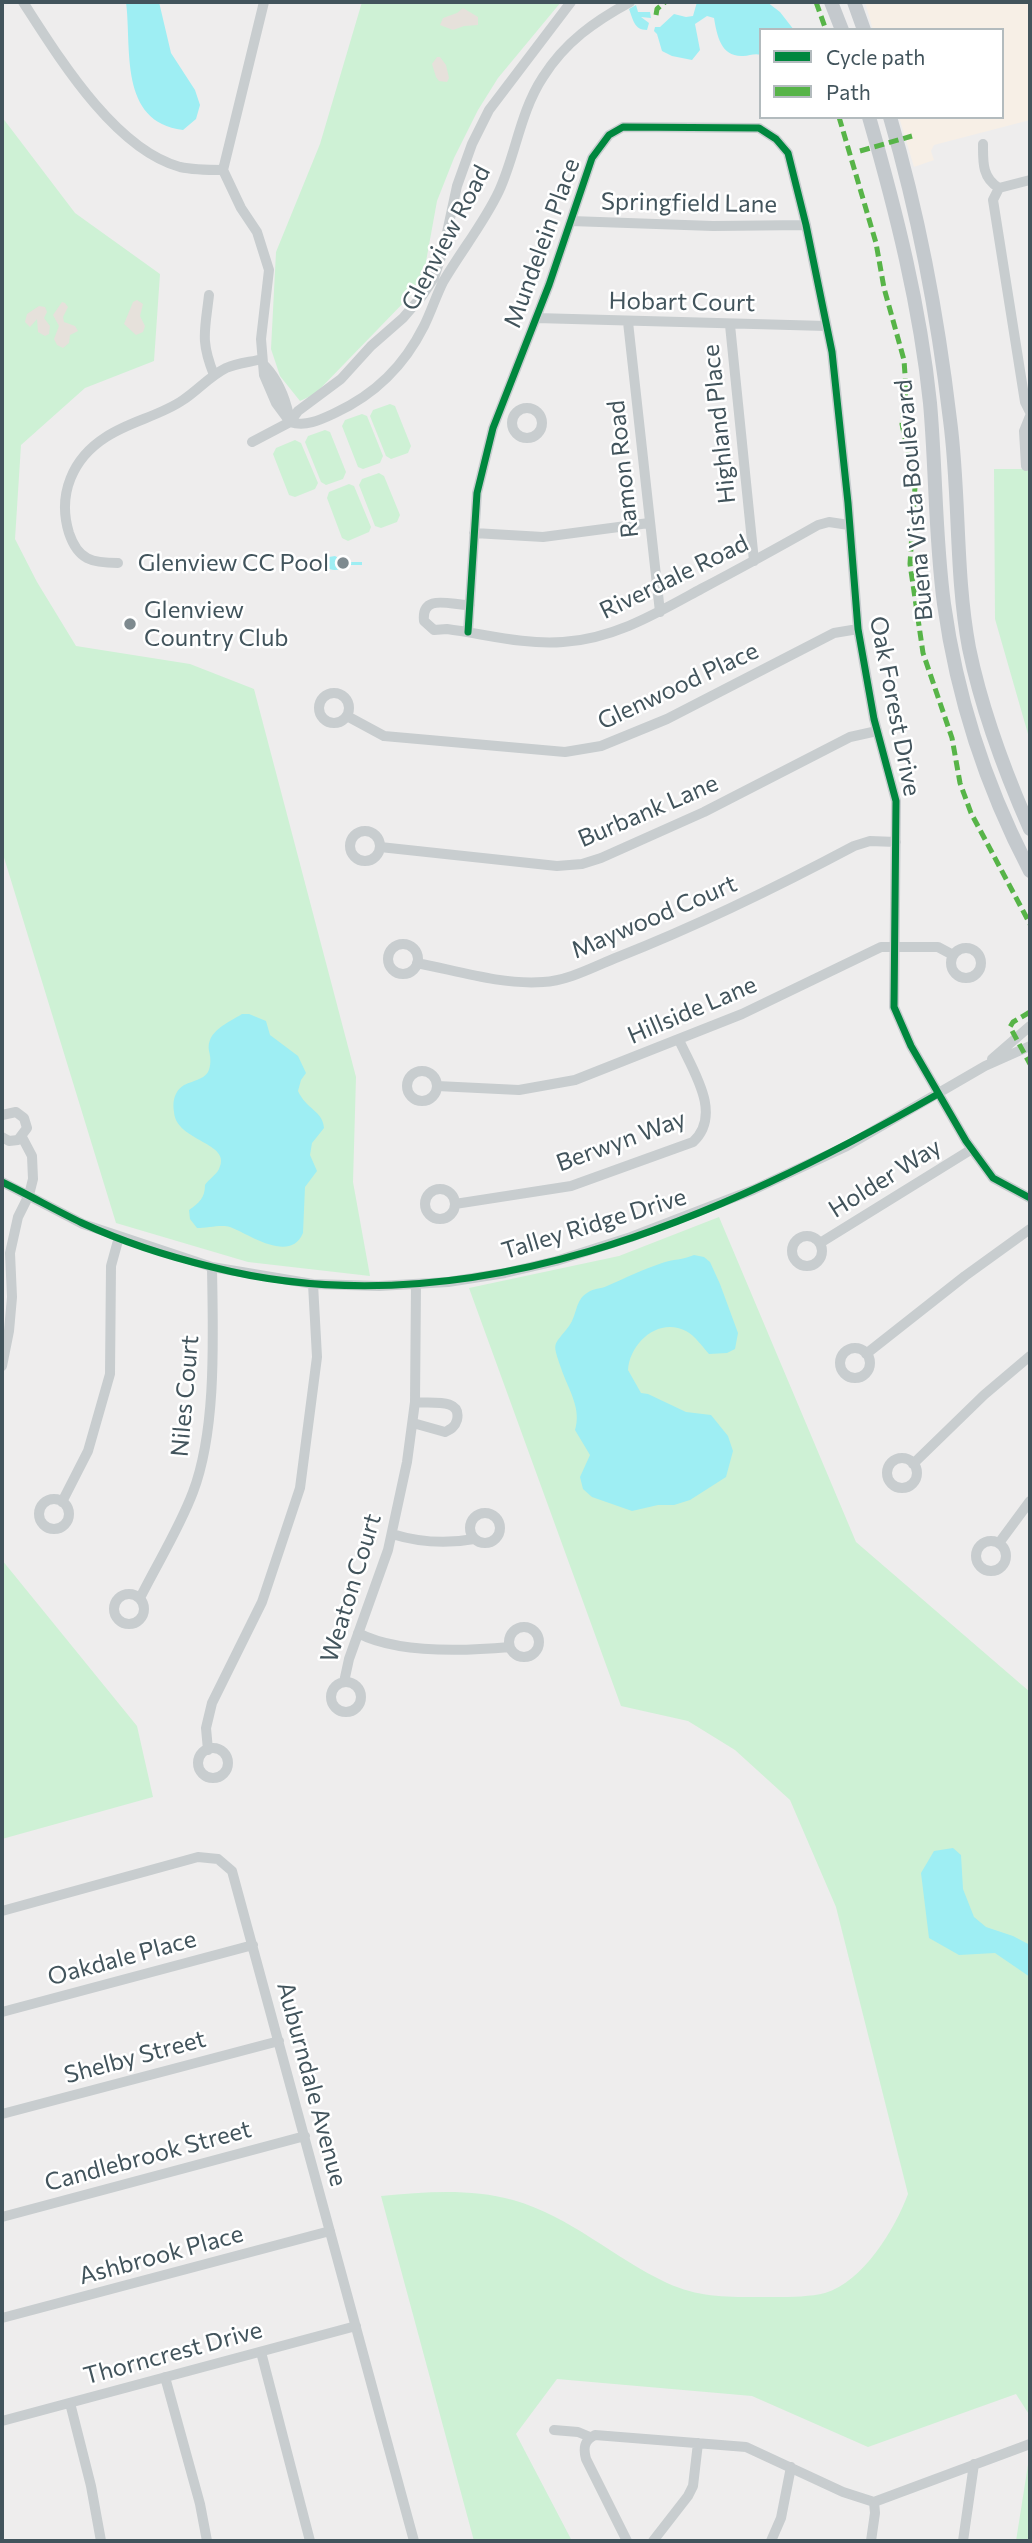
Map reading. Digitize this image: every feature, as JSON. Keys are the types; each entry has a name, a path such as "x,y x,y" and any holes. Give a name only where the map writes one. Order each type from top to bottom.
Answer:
{"main road":[{"path":"831,2 841,28"},
{"path":"854,2 863,28"},
{"name":"Buena Vista Boulevard","path":"870,119 912,284 930,401 944,603 953,658 981,760 1011,834 1030,871"},
{"name":"Buena Vista Boulevard","path":"891,119 907,176 937,320 951,423 961,575 969,646 996,747 1030,829"}],"street":[{"path":"23,2 65,66 99,108 148,152 180,166 223,170"},
{"path":"264,2 223,170 241,208 257,232 269,270 261,339 264,375 276,403 290,422"},
{"name":"Glenview Road","path":"252,442 290,422 298,411 341,379 422,296 434,278 443,251 457,186 472,144 489,110 570,2"},
{"name":"Glenview Road","path":"290,422 301,426 326,417 354,404 388,379 418,336 443,283 500,191 530,99 543,76 570,41 592,24 631,2"},
{"name":"Mundelein Place","path":"468,632 477,493 483,463 499,409 536,318 592,158 609,135 623,127 759,128 776,139"},
{"name":"Oak Forest Drive","path":"776,139 788,153 827,326 858,629 877,731 896,801 894,1007 938,1094 972,1149 993,1178 1030,1198"},
{"path":"982,144 986,176 991,184 999,188 1030,180"},
{"path":"999,188 993,200 994,208 1012,306 1025,402 1030,414 1024,431 1026,466"},
{"name":"Springfield Lane","path":"571,221 713,226 806,225"},
{"path":"209,295 204,340 214,375"},
{"name":"Hobart Court","path":"536,318 827,326"},
{"name":"Ramon Road","path":"628,322 660,612"},
{"name":"Highland Place","path":"730,325 754,561"},
{"path":"264,363 285,398 290,422"},
{"path":"118,564 95,563 78,551 69,534 65,498 67,482 74,467 106,437 183,400 228,367 264,363"},
{"path":"499,409 512,417"},
{"name":"Riverdale Road","path":"468,632 527,642 563,642 601,636 660,612 818,525 829,522 849,525"},
{"path":"474,533 543,537 649,523"},
{"path":"468,632 434,630 428,627 424,615 430,603 437,601 470,604"},
{"name":"Glenwood Place","path":"347,716 384,736 565,752 601,746 667,719 834,633 858,629"},
{"name":"Burbank Lane","path":"380,847 557,866 582,864 704,812 850,737 877,731"},
{"name":"Maywood Court","path":"417,963 515,983 547,982 650,944 731,909 854,846 870,841 896,842"},
{"name":"Hillside Lane","path":"437,1086 519,1090 575,1080 742,1014 881,947 938,947 953,955"},
{"name":"Talley Ridge Drive","path":"985,1066 1030,1026"},
{"name":"Berwyn Way","path":"455,1204 571,1186 693,1142 703,1133 707,1104 679,1040"},
{"name":"Talley Ridge Drive","path":"2,1182 83,1224 212,1267 313,1284 355,1287 416,1285 505,1273 556,1261 643,1233 753,1190 847,1146 985,1066 1030,1046"},
{"path":"2,1115 11,1111 21,1114 27,1128 22,1137 14,1141 2,1137"},
{"path":"2,1366 12,1297 10,1253 18,1217 29,1195 33,1178 33,1162 27,1142 22,1137"},
{"name":"Holder Way","path":"820,1243 972,1149"},
{"path":"866,1354 1030,1229"},
{"path":"62,1502 88,1451 110,1374 111,1266 119,1237"},
{"name":"Niles Court","path":"140,1598 176,1531 194,1490 208,1435 213,1338 212,1267"},
{"path":"208,1750 206,1728 212,1703 262,1602 300,1488 317,1357 313,1284"},
{"name":"Weaton Court","path":"344,1682 349,1659 388,1550 413,1423 416,1285"},
{"path":"913,1464 984,1395 1030,1356"},
{"path":"413,1423 444,1432 456,1424 457,1418 457,1412 447,1402 432,1405 415,1402"},
{"path":"999,1543 1030,1501"},
{"path":"392,1534 440,1542 474,1539"},
{"path":"358,1633 371,1640 427,1648 466,1651 510,1647"},
{"name":"Auburndale Avenue","path":"2,1910 198,1857 218,1860 232,1871 414,2541"},
{"name":"Oakdale Place","path":"2,2012 253,1945"},
{"name":"Shelby Street","path":"2,2114 279,2040"},
{"name":"Candlebrook Street","path":"2,2217 305,2136"},
{"name":"Ashbrook Place","path":"2,2318 330,2231"},
{"name":"Thorncrest Drive","path":"2,2421 356,2326"},
{"path":"261,2352 310,2541"},
{"path":"165,2377 200,2504 207,2541"},
{"path":"70,2403 91,2486 101,2541"},
{"path":"554,2430 578,2432 590,2437 603,2434 746,2447 843,2492 874,2502 1030,2444"},
{"path":"590,2437 584,2447 586,2459 627,2541"},
{"path":"653,2541 693,2486 698,2443"},
{"path":"963,2541 974,2464"},
{"path":"771,2541 781,2518 791,2467"},
{"path":"871,2541 874,2502"}],"shaded area":[{"path":"865,2 1030,2 1030,120 934,145 931,151 934,160 914,167 900,119 1004,119 1004,28 872,28"}],"green space":[{"path":"362,2 561,2 498,78 478,110 454,158 437,201 425,267 410,296 315,394 300,401 280,376 271,349 276,252 320,144"},
{"path":"2,117 75,213 160,274 154,361 85,388 21,445 15,539 37,582 76,646 190,664 254,689 356,1077 353,1182 370,1276 248,1262 116,1223 2,851"},
{"path":"390,404 395,406 411,446 408,453 391,459 386,456 370,416 373,410"},
{"path":"362,414 367,416 383,456 380,463 363,469 358,467 342,426 345,420"},
{"path":"325,430 330,432 346,472 343,479 326,485 321,482 305,442 308,436"},
{"path":"295,440 301,443 318,483 315,489 295,497 289,495 273,454 276,448"},
{"path":"994,469 1030,469 1030,741 995,619"},
{"path":"379,473 384,476 400,515 397,522 381,528 375,526 359,485 362,479"},
{"path":"349,484 354,486 371,527 369,532 348,541 342,538 327,498 329,492"},
{"path":"719,1217 856,1542 1030,1692 1030,2416 1016,2394 868,2447 752,2396 557,2379 516,2434 572,2541 474,2541 381,2196 464,2192 513,2200 554,2216 678,2288 722,2296 781,2297 825,2293 852,2278 865,2266 886,2238 908,2194 836,1907 790,1800 735,1750 688,1721 621,1706 469,1288 619,1256"},
{"path":"2,1560 137,1726 153,1797 2,1839"},
{"path":"1030,2452 1030,2541 1016,2541"}],"sand":[{"path":"463,8 478,17 478,25 453,30 440,25 443,18"},
{"path":"437,57 446,65 449,78 447,82 439,81 436,77 432,64"},
{"path":"137,300 143,304 140,316 145,326 143,332 136,335 124,324 133,302"},
{"path":"62,302 68,307 63,317 64,322 75,326 78,331 70,335 69,343 63,348 57,345 54,339 59,326 53,315"},
{"path":"39,306 45,307 47,312 44,318 50,326 49,334 45,336 38,332 37,319 30,327 25,322 27,314"}],"water":[{"path":"126,2 159,2 171,53 195,90 200,105 196,119 183,130 162,124 148,113 138,98 132,80"},
{"path":"697,2 767,2 780,12 792,28 759,28 759,55 736,55 721,44 714,18 707,16 695,24 700,50 692,60 662,51 655,27 660,27 674,14 693,16"},
{"path":"636,5 638,12 650,12 651,18 641,17 649,23 647,30 639,28 633,20 629,9"},
{"name":"Glenview CC Pool","path":"335,556 346,562 362,562 362,565 346,565 336,570 325,566 324,561"},
{"path":"242,1014 266,1021 270,1035 298,1056 306,1073 298,1091 323,1122 324,1128 312,1143 310,1155 317,1171 305,1187 303,1233 297,1242 289,1246 269,1244 227,1226 197,1228 190,1219 189,1210 201,1200 205,1185 218,1171 221,1160 218,1153 184,1130 177,1122 174,1100 180,1088 208,1072 209,1044 214,1033"},
{"path":"694,1255 704,1257 710,1262 720,1284 738,1333 735,1349 727,1353 709,1354 686,1331 665,1327 647,1335 640,1342 630,1360 628,1370 641,1393 686,1412 711,1415 728,1436 733,1451 726,1477 690,1500 632,1511 592,1497 583,1489 580,1477 590,1455 575,1430 577,1414 555,1348 557,1341 572,1322 580,1300 589,1291 662,1263"},
{"path":"953,1848 961,1855 963,1889 974,1917 986,1927 1030,1945 1030,1977 995,1953 959,1955 929,1938 921,1873 934,1851"}],"marked path":[{"path":"656,15 657,9 665,2"},
{"path":"816,2 825,28"},
{"path":"840,119 876,243 884,288 904,360 906,389 902,424 915,487 910,564 923,653 952,738 960,783 971,813 1030,924"},
{"path":"860,151 912,136"},
{"path":"1030,1012 1013,1022 1010,1027 1030,1064"}],"cycle path":[{"path":"468,632 477,493 493,428 549,285 592,158 609,135 623,127 759,128 776,139 788,153 832,352 858,629 874,719 896,801 894,1007 911,1046 966,1141 993,1178 1030,1198"},
{"path":"2,1182 97,1230 196,1263 307,1283 402,1285 496,1274 589,1251 680,1220 769,1182 855,1140 938,1094"}],"place":[{"name":"Glenview CC Pool","path":"343,563"},
{"name":"Glenview Country Club","path":"130,624"}]}
